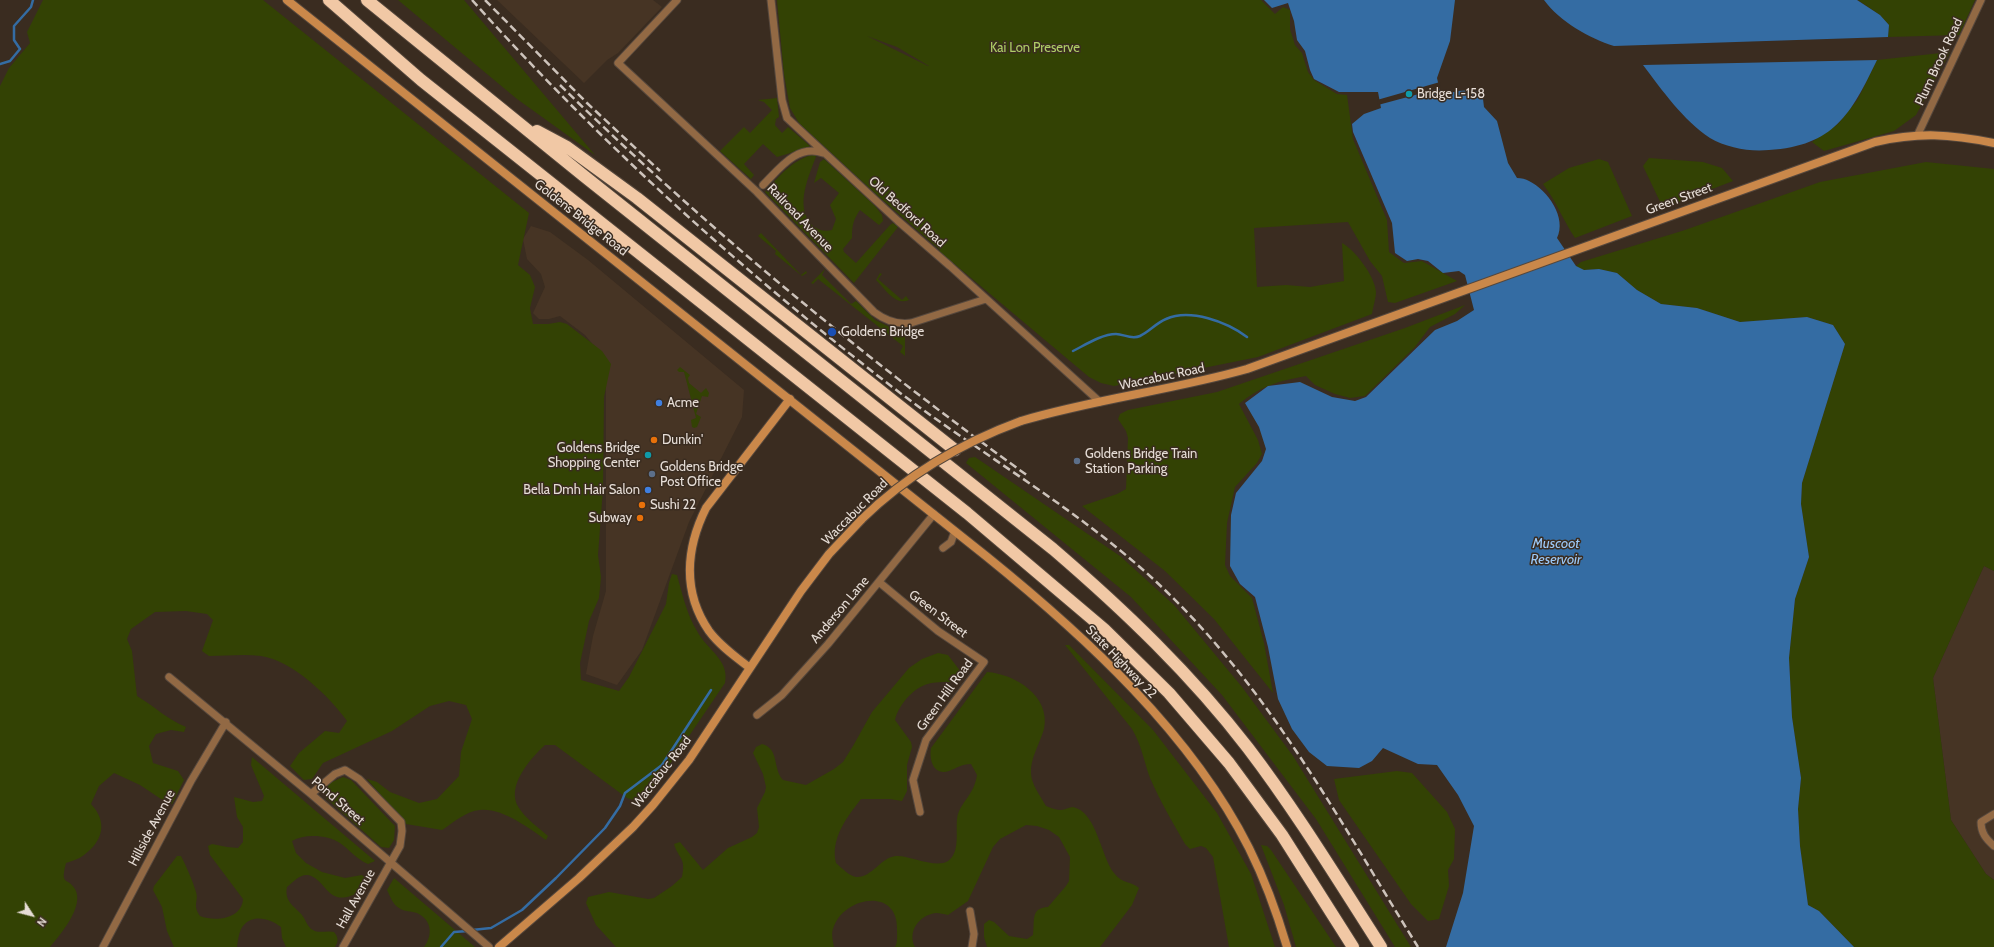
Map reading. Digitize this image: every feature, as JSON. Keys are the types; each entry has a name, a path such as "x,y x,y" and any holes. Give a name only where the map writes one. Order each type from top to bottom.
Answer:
{"highway":[{"path":"330,0 421,80 978,522 1104,629 1169,693 1229,762 1282,835 1353,947"},
{"path":"367,0 1054,549 1122,610 1187,676 1248,748 1301,822 1381,947"},
{"path":"513,118 567,147 637,198 956,450"}],"main road":[{"name":"Goldens Bridge Road","path":"287,0 860,456"},
{"path":"1918,134 1954,136 1994,143"},
{"name":"Green Street","path":"1450,295 1855,148 1897,137 1918,134"},
{"name":"Waccabuc Road","path":"500,947 579,878 633,827 653,805 690,760 815,571 862,519 903,482 956,450 991,433 1021,421 1100,402 1183,385 1247,369 1450,295"},
{"path":"750,668 721,644 702,619 692,589 690,554 695,533 706,508 790,399"},
{"name":"State Highway 22","path":"860,456 1020,584 1086,642 1150,709 1190,756 1222,801 1249,847 1272,898 1287,947"}],"street":[{"name":"Railroad Avenue","path":"677,0 618,63 762,197 881,317 897,323 911,323 986,299"},
{"name":"Old Bedford Road","path":"771,0 782,100 787,118 898,221 1100,402"},
{"name":"Plum Brook Road","path":"1918,134 1981,0"},
{"path":"763,185 779,168 798,154 814,150 827,154"},
{"name":"Anderson Lane","path":"757,715 782,694 879,582 934,514"},
{"path":"943,548 951,542 955,531"},
{"name":"Green Street","path":"879,582 938,631 984,662"},
{"name":"Green Hill Road","path":"920,812 913,780 926,740 984,662"},
{"name":"Pond Street","path":"169,677 226,722 489,947"},
{"name":"Hillside Avenue","path":"103,947 191,781 226,722"},
{"name":"Hall Avenue","path":"311,794 340,771 345,770 359,779 401,822 402,831 400,846 343,947"},
{"path":"1994,814 1981,822 1981,830 1987,840 1994,846"},
{"path":"970,911 974,934 972,947"}],"shaded area":[{"path":"497,0 653,0 662,7 618,53 607,60 584,83"},
{"path":"531,226 550,232 588,260 744,390 742,417 689,522 642,650 617,685 586,674 593,636 606,591 606,360 585,335 560,316 549,319 539,319 533,313 545,287 541,274 527,259 523,239"},
{"path":"1984,566 1994,571 1994,880 1986,874 1951,820 1933,678"}],"green space":[{"path":"43,0 263,0 529,213 518,265 530,275 535,287 530,308 533,324 560,322 567,324 602,351 611,364 604,397 603,488 598,555 601,577 599,598 589,621 580,663 581,680 619,691 629,677 666,604 672,574 677,575 685,604 693,625 701,638 721,661 726,675 725,683 668,767 643,798 637,801 627,798 555,745 545,745 526,766 521,774 515,791 515,800 519,808 529,820 548,836 546,840 506,815 489,810 480,810 470,813 442,830 406,824 367,779 377,782 390,792 419,803 437,799 459,776 461,752 472,719 466,705 449,701 430,706 392,731 323,763 312,779 304,780 290,766 299,753 325,731 339,733 347,721 340,711 309,681 285,664 273,659 255,655 209,656 202,651 213,620 207,614 186,611 155,612 131,629 127,639 132,651 137,696 173,721 186,727 184,732 171,730 156,734 149,746 153,763 178,771 184,780 172,804 161,799 140,785 114,773 99,786 91,804 100,818 101,831 99,837 96,844 84,855 78,859 66,863 64,870 65,880 75,889 77,896 77,904 70,920 50,947 0,947 0,86 9,68 30,43 27,32"},
{"path":"398,0 464,0 595,155 517,99"},
{"name":"Kai Lon Preserve","path":"777,0 1261,0 1275,14 1283,7 1290,10 1290,29 1295,45 1302,53 1308,72 1314,80 1337,94 1347,95 1353,139 1387,220 1389,252 1404,263 1422,261 1457,281 1395,303 1388,302 1382,276 1370,261 1348,222 1254,228 1257,287 1286,285 1310,287 1344,281 1342,243 1353,251 1364,264 1375,286 1376,297 1372,314 1258,357 1114,386 1101,383 1089,377 939,251 940,250 877,195 799,123 790,108 784,74","holes":["867,36 897,47 929,66"]},
{"path":"1858,0 1975,0 1959,35 1888,37 1889,25 1880,15"},
{"path":"1950,52 1916,115 1894,131 1824,151 1812,142 1838,124 1858,99 1877,60"},
{"path":"777,98 779,117 776,119 775,125 782,133 788,127 810,146 777,157 763,144 744,164 754,175 751,179 720,151 744,127 750,133 772,110 764,102 758,100"},
{"path":"817,154 807,181 804,200 804,209 812,225 821,230 832,230 836,219 830,205 839,193 821,178 814,183 820,162 824,159 875,206 882,215 883,221 879,225 860,210 853,223 852,238 843,249 844,252 856,263 890,225 893,223 898,227 854,283 765,192 788,168 802,159"},
{"path":"1649,158 1703,162 1722,168 1733,181 1663,208 1643,166"},
{"path":"1599,159 1608,162 1632,216 1575,238 1543,184 1569,168"},
{"path":"1926,162 1994,169 1994,571 1984,566 1933,678 1951,820 1986,874 1994,880 1994,947 1854,947 1819,911 1808,905 1800,846 1798,809 1801,778 1792,717 1789,658 1795,599 1809,557 1801,504 1802,483 1845,344 1833,325 1807,317 1740,322 1697,308 1661,304 1637,290 1617,273 1599,269 1584,270 1576,266 1581,262 1685,230 1820,182"},
{"path":"761,233 801,275 806,271 807,273 802,276 775,254 776,251 758,236"},
{"path":"825,269 822,275 851,304 856,301 875,320 902,333 905,337 905,356 900,352 903,346 818,279 813,284 811,283"},
{"path":"880,273 882,274 878,279 902,300 906,296 909,300 899,301 891,296 876,280"},
{"path":"1465,305 1455,314 1430,327 1415,347 1365,396 1350,398 1335,394 1315,385 1306,376 1270,385 1239,404 1258,440 1262,454 1257,463 1235,487 1227,523 1225,565 1230,576 1252,598 1264,643 1273,693 1214,619 1165,571 1082,506 1117,494 1126,489 1128,438 1126,431 1118,419 1120,414 1128,410 1217,392 1405,328"},
{"path":"680,367 690,375 688,378 689,383 701,393 706,388 709,393 708,397 702,396 696,414 701,417 697,427 694,428 692,427 691,420 696,418 684,372 679,372 677,370"},
{"path":"975,457 1120,556 1174,605 1242,687 1293,756 1411,947 1395,947 1316,819 1222,695 1131,597 966,463 969,458"},
{"path":"1065,645 1069,645 1153,730 1217,813 1251,874 1275,947 1229,947 1213,857 1206,848 1201,846 1190,849 1185,844 1154,787 1132,729"},
{"path":"938,653 948,655 961,672 953,682 928,684 912,693 903,703 895,720 911,742 912,747 907,765 907,791 902,801 890,799 861,799 850,813 841,829 835,845 836,863 848,873 856,877 867,874 891,857 902,856 930,863 943,863 952,857 955,851 957,839 958,814 976,782 977,775 971,764 962,765 949,771 939,771 933,766 931,748 987,672 1009,677 1029,689 1042,706 1045,717 1044,729 1031,768 1031,777 1034,786 1046,806 1061,810 1073,807 1088,817 1098,836 1109,866 1114,873 1123,881 1133,884 1139,888 1132,905 1100,947 987,947 984,937 984,924 989,920 994,922 1009,936 1027,939 1033,935 1034,916 1038,910 1048,907 1069,881 1070,857 1059,837 1049,830 1037,826 1026,825 1000,839 993,847 968,901 948,915 940,913 930,914 924,917 916,925 913,936 915,947 895,947 897,943 897,929 895,915 889,906 880,902 869,901 857,904 847,909 838,918 832,931 834,947 616,947 596,925 586,903 588,897 609,892 648,899 654,898 682,877 683,862 674,844 680,842 703,870 728,848 752,837 757,833 759,827 757,808 766,787 763,774 753,753 756,747 762,744 768,746 774,754 778,770 783,780 806,785 843,762 872,712 909,668 922,659"},
{"path":"252,757 375,861 368,864 364,862 340,843 329,838 310,836 297,838 292,841 296,853 306,863 322,872 345,878 362,875 367,880 364,887 360,891 353,895 344,897 332,895 319,881 308,875 299,877 287,887 286,892 288,900 302,915 311,929 318,932 334,932 338,939 335,947 286,947 282,938 281,927 267,920 257,918 247,922 243,926 237,947 174,947 167,931 162,907 153,890 154,886 177,856 181,856 193,883 197,895 196,909 200,916 220,919 233,915 241,906 243,899 210,855 208,846 212,844 238,848 243,842 243,827 237,817 234,797 253,802 262,801 264,796 251,765"},
{"path":"1397,771 1412,773 1447,812 1455,829 1454,859 1448,870 1449,886 1439,919 1428,921 1411,904 1339,800 1334,779"},
{"path":"343,777 351,780 395,826 394,840 389,848 381,847 326,798 325,791 330,783"},
{"path":"1261,845 1267,846 1271,850 1336,947 1296,947 1284,905"},
{"path":"394,878 475,947 424,947 429,938 430,928 422,916 417,913 401,909 393,903 387,890"}],"water":[{"name":"Muscoot Reservoir","path":"1264,0 1455,0 1450,41 1437,78 1441,95 1458,91 1475,90 1483,99 1484,107 1497,121 1508,163 1517,178 1522,178 1536,185 1554,205 1560,222 1557,238 1576,266 1584,270 1599,269 1617,273 1637,290 1661,304 1697,308 1740,322 1807,317 1833,325 1845,344 1802,483 1801,504 1809,557 1795,599 1789,658 1792,717 1801,778 1798,809 1800,846 1808,905 1819,911 1854,947 1446,947 1463,893 1474,826 1458,795 1437,765 1418,764 1383,748 1372,761 1359,768 1327,766 1309,752 1292,729 1278,699 1268,647 1255,597 1240,584 1230,566 1231,515 1236,493 1262,461 1266,449 1259,427 1245,403 1268,386 1300,382 1332,397 1355,401 1366,397 1435,330 1457,321 1474,310 1465,275 1459,271 1443,273 1428,261 1418,259 1407,261 1395,253 1392,223 1353,132 1352,124 1364,114 1381,108 1378,92 1339,92 1314,79 1305,51 1297,40 1294,21 1288,3 1272,8"},
{"path":"1544,0 1857,0 1880,15 1889,25 1888,37 1614,46 1585,34 1558,15"},
{"path":"1877,60 1868,79 1849,111 1838,124 1825,134 1810,142 1791,147 1769,150 1746,150 1731,147 1710,138 1682,114 1643,65"}],"pier":[{"name":"Bridge L-158","path":"1440,82 1441,88 1378,105 1377,100"}],"waterway":[{"path":"0,64 10,61 20,49 14,40 14,26 31,7 33,0"},
{"path":"1073,351 1094,340 1111,334 1137,337 1166,319 1186,315 1208,318 1229,326 1247,337"},
{"path":"472,930 491,928 522,910 556,878 605,828 620,806 625,793 662,765 711,690"},
{"path":"441,947 454,932 468,931"}],"railway":[{"path":"472,0 520,53 621,154 673,203 780,297 835,342 926,412 1068,510 1136,564 1168,593 1205,632 1273,717 1304,762 1418,947"},
{"path":"485,0 587,103 660,171"},
{"path":"560,85 671,189 786,289 906,385 1028,476"}],"place":[{"name":"Bridge L-158","path":"1409,94"},
{"name":"Goldens Bridge","path":"832,332"},
{"name":"Acme","path":"659,403"},
{"name":"Dunkin'","path":"654,440"},
{"name":"Goldens Bridge Shopping Center","path":"648,455"},
{"name":"Goldens Bridge Train Station Parking","path":"1077,461"},
{"name":"Goldens Bridge Post Office","path":"652,474"},
{"name":"Bella Dmh Hair Salon","path":"648,490"},
{"name":"Sushi 22","path":"642,505"},
{"name":"Subway","path":"640,518"}]}
